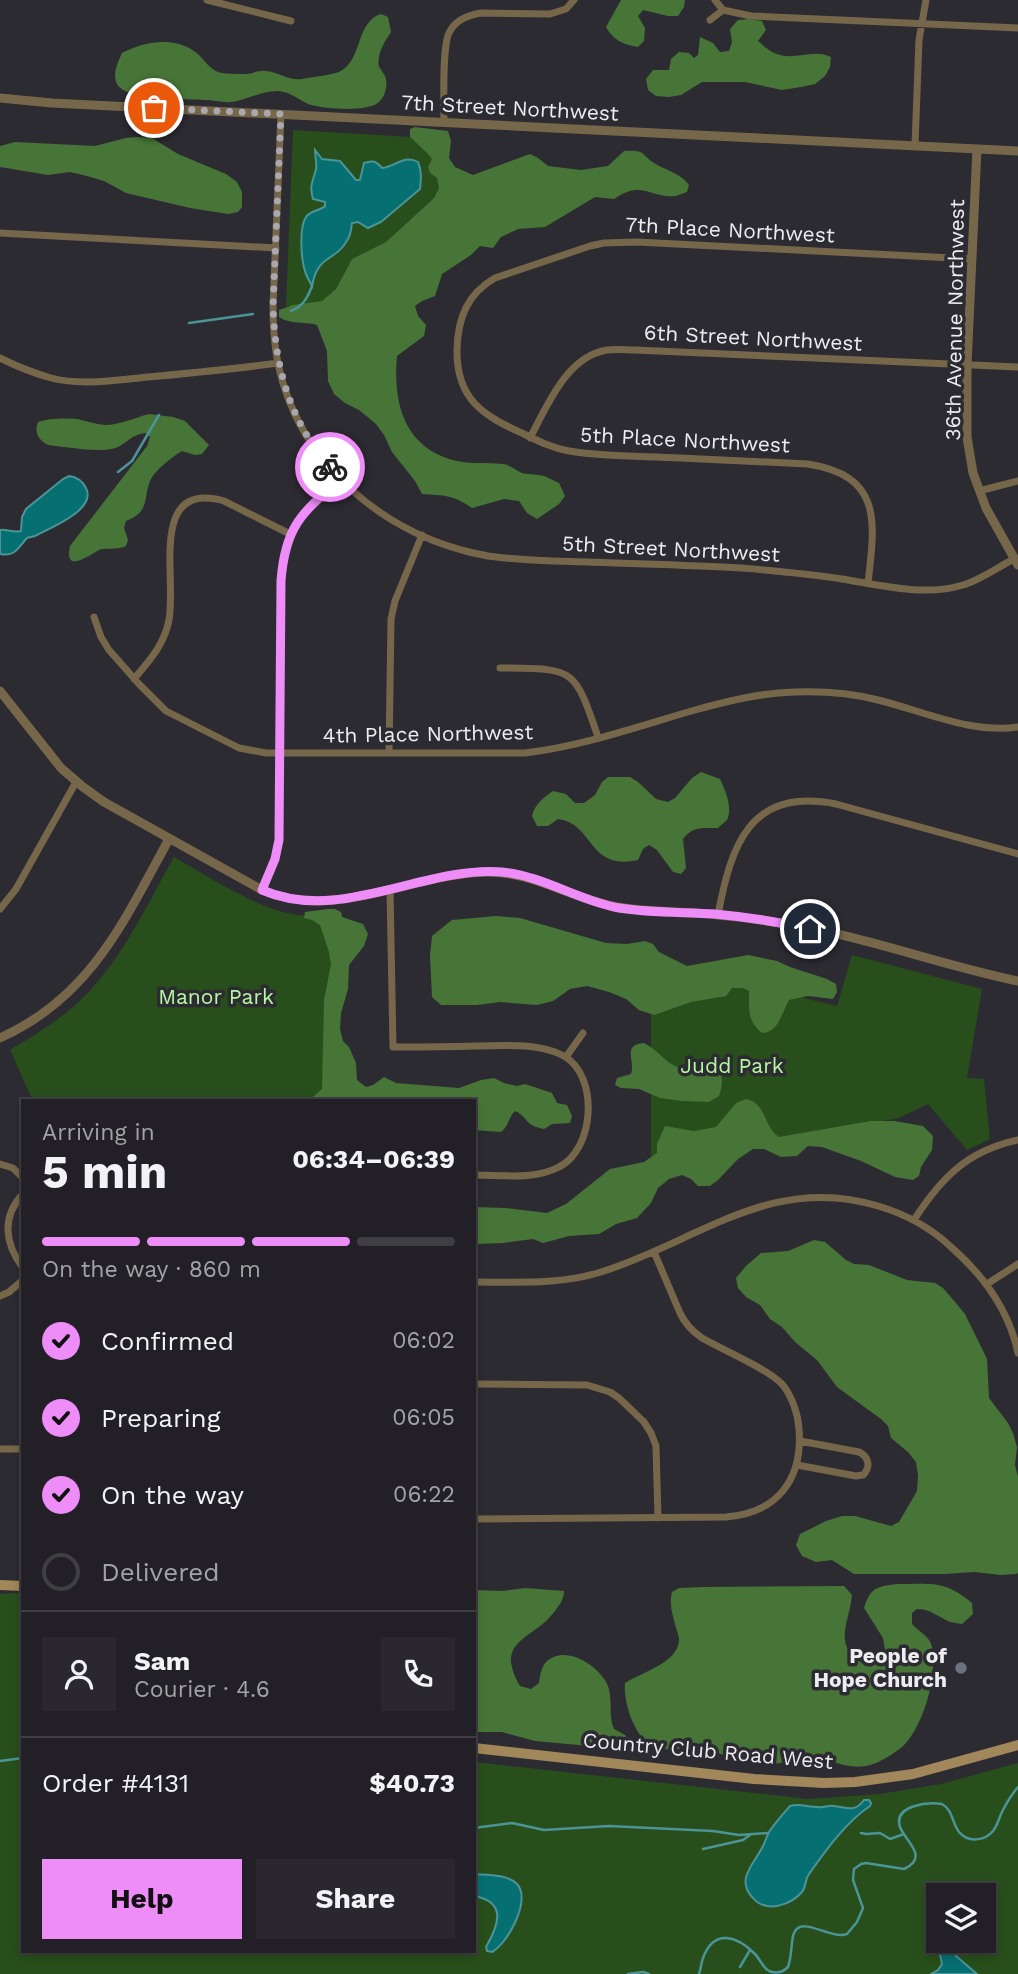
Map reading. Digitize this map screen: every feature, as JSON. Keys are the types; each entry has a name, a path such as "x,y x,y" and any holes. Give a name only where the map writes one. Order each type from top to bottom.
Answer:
{"main road":[{"path":"0,1586 21,1586"},
{"name":"Country Club Road West","path":"476,1748 754,1779 824,1783 855,1782 912,1774 1018,1745"}],"street":[{"path":"207,0 291,21"},
{"path":"444,122 447,39 455,25 470,15 481,13 550,14 566,9 574,0"},
{"path":"715,0 723,10 751,16 1018,28"},
{"path":"915,145 921,24 926,0"},
{"path":"710,20 723,10"},
{"name":"7th Street Northwest","path":"0,99 1018,151"},
{"name":"5th Street Northwest","path":"281,114 273,306 278,363 287,395 313,446 341,479 383,515 422,535 473,552 513,559 725,567 796,573 913,589 965,585 1016,562"},
{"name":"36th Avenue Northwest","path":"977,149 967,365 967,437 979,491 1016,562"},
{"path":"0,233 276,248"},
{"name":"7th Place Northwest","path":"457,350 459,323 463,313 484,284 495,278 604,243 637,242 972,259"},
{"name":"5th Place Northwest","path":"457,350 460,374 470,398 478,408 506,426 549,446 568,451 611,455 808,464 839,472 853,480 867,499 872,541 867,583"},
{"name":"6th Street Northwest","path":"530,438 565,378 583,361 605,350 1018,367"},
{"path":"0,358 24,370 76,382 278,363"},
{"path":"262,890 278,850 281,581 284,555 290,534 306,509 341,479"},
{"path":"979,491 1018,481"},
{"path":"134,679 154,657 166,635 171,607 171,533 181,506 195,498 213,498 290,534"},
{"path":"389,753 391,619 395,601 422,535"},
{"name":"4th Place Northwest","path":"94,617 101,637 110,650 166,711 228,743 253,752 525,753 598,737 741,698 793,692 856,695 969,725 1018,727"},
{"path":"500,668 550,669 572,678 582,692 598,737"},
{"path":"0,691 51,756 76,782 104,802 169,839 262,890 286,899 327,900 390,890 442,877 503,872 541,881 618,908 718,915 788,924 1018,981"},
{"path":"0,909 16,889 76,782"},
{"path":"718,915 728,868 744,835 763,814 792,801 836,804 1018,854"},
{"path":"0,1038 52,1007 89,972 117,932 169,839"},
{"path":"390,890 393,1047 526,1046 544,1049 566,1057 584,1082 588,1101 586,1129 578,1151 570,1160 560,1167 531,1175 476,1175"},
{"path":"566,1057 583,1033"},
{"path":"914,1220 941,1182 960,1165 986,1149 1018,1140"},
{"path":"0,1164 13,1168 21,1176"},
{"path":"476,1282 539,1282 581,1278 654,1252 744,1211 795,1198 817,1196 860,1200 914,1220 954,1249 987,1284 1008,1320 1018,1353"},
{"path":"21,1197 10,1213 7,1229 12,1251 21,1265"},
{"path":"0,1244 9,1243"},
{"path":"476,1519 743,1516 773,1501 784,1490 797,1465 800,1441 796,1411 790,1397 782,1385 770,1375 691,1330 684,1322 654,1252"},
{"path":"987,1284 1018,1264"},
{"path":"0,1296 21,1282"},
{"path":"476,1384 587,1385 620,1398 644,1422 656,1446 658,1518"},
{"path":"797,1465 856,1476 863,1475 868,1466 867,1459 859,1452 800,1441"},
{"path":"0,1449 21,1449"}],"green space":[{"path":"621,0 685,0 678,16 643,10 638,16 645,28 644,41 638,47 619,41 606,27"},
{"path":"381,14 388,17 391,32 379,58 379,67 386,79 386,89 384,96 375,105 357,109 315,106 279,91 229,102 158,98 123,90 117,84 115,76 122,53 158,42 185,46 221,73 266,71 297,79 336,73 347,67 367,25"},
{"path":"738,20 762,21 766,30 758,41 774,53 784,56 818,54 831,57 825,76 815,84 782,90 745,82 702,82 681,95 669,97 656,96 648,90 646,79 653,70 669,70 671,59 679,52 689,53 694,58 698,55 700,37 713,43 720,52 729,51 732,42 730,29"},
{"path":"415,127 448,131 451,141 449,158 455,167 473,175 530,154 548,166 581,170 608,166 624,151 638,151 681,177 689,185 687,192 676,196 639,190 624,193 614,199 595,197 545,227 518,229 501,237 493,248 480,246 442,274 435,296 415,306 418,316 426,325 424,336 397,356 396,372 399,404 411,431 420,443 449,459 506,465 522,473 544,476 559,483 565,496 559,504 537,519 527,513 519,501 504,499 472,508 453,498 422,494 376,424 334,394 328,381 327,351 317,325 279,317 279,310 322,301 336,289 352,259 386,242 434,198 439,188 437,178 430,173 428,167 432,159 410,137 410,129"},
{"path":"293,130 410,137 432,159 430,173 437,178 439,188 434,198 386,242 352,259 336,289 322,301 286,307"},
{"path":"137,137 152,138 178,154 226,174 237,182 242,192 242,207 238,212 228,214 190,208 126,193 104,181 70,172 48,175 0,167 0,146 15,142 95,146"},
{"path":"149,414 185,421 209,445 202,454 182,451 156,473 150,481 142,509 126,521 126,546 102,549 81,560 71,560 70,546 147,446 150,437 146,433 140,434 116,448 104,450 48,445 38,435 38,422 68,418 111,425"},
{"path":"701,772 720,779 728,799 729,815 718,828 703,828 686,835 683,839 686,868 681,874 673,872 657,850 649,845 643,849 638,860 621,862 600,853 579,829 570,823 558,819 548,826 537,826 532,816 540,802 553,791 566,794 575,803 584,803 595,795 608,777 630,777 656,799 668,802"},
{"name":"Manor Park","path":"174,857 234,891 282,912 302,916 335,914 334,1099 32,1099 10,1050 65,1014 89,992 104,975 129,937"},
{"path":"335,909 341,912 342,917 363,924 368,934 364,946 349,965 348,989 341,1013 340,1029 343,1041 349,1047 356,1063 357,1080 366,1087 384,1077 396,1083 459,1088 494,1078 517,1086 525,1084 552,1093 557,1103 567,1105 572,1116 570,1123 552,1124 544,1129 533,1125 515,1111 501,1132 476,1130 476,1099 300,1099 313,1097 322,1089 324,1000 331,964 320,925 304,918 305,912"},
{"path":"496,916 520,918 606,943 645,941 653,944 659,952 687,966 748,955 777,961 827,979 836,984 837,992 833,999 808,996 789,1000 776,1026 762,1033 751,1019 749,991 743,988 732,988 726,996 691,1002 654,1015 639,1010 626,999 587,986 570,989 553,1001 537,1005 500,1002 441,1005 432,997 432,936 452,920"},
{"name":"Judd Park","path":"852,955 982,989 967,1078 984,1079 990,1139 967,1150 928,1104 899,1118 726,1150 651,1178 651,974 759,987 837,1006"},
{"path":"644,1043 677,1067 692,1067 703,1063 715,1067 722,1079 719,1096 709,1102 682,1101 660,1098 639,1089 615,1085 617,1078 631,1074 631,1050 637,1044"},
{"path":"746,1099 753,1101 779,1137 871,1121 894,1121 923,1126 933,1136 932,1150 921,1167 919,1176 913,1180 895,1177 822,1147 808,1146 797,1156 781,1157 764,1149 753,1149 738,1159 710,1186 698,1186 682,1175 669,1179 658,1188 651,1203 637,1218 616,1224 599,1234 569,1236 543,1243 533,1239 476,1244 476,1207 547,1213 566,1204 610,1169 644,1162 657,1153 657,1144 665,1126 694,1131 716,1127 736,1103"},
{"path":"814,1240 825,1242 854,1264 869,1265 907,1280 935,1283 943,1288 965,1314 987,1359 989,1398 1008,1423 1017,1447 1015,1465 1018,1477 1018,1573 854,1574 832,1560 816,1562 802,1556 796,1545 800,1534 826,1521 842,1516 855,1516 891,1526 899,1522 917,1491 918,1475 916,1462 891,1438 888,1426 837,1387 817,1360 770,1319 760,1305 746,1297 738,1288 736,1278 761,1253 788,1251"},
{"path":"897,1584 929,1584 954,1590 972,1603 973,1614 962,1624 950,1622 922,1609 912,1613 912,1624 931,1643 931,1686 922,1714 910,1738 883,1760 862,1766 810,1759 753,1764 705,1749 655,1747 636,1729 628,1710 625,1683 666,1661 677,1648 679,1638 671,1600 672,1592 679,1588 844,1586 852,1595 845,1643 855,1658 866,1665 874,1662 885,1650 883,1638 864,1608 875,1589"},
{"path":"525,1588 564,1591 555,1611 513,1650 513,1671 520,1686 531,1689 539,1683 544,1664 554,1657 563,1655 581,1659 604,1678 609,1691 614,1729 625,1735 633,1744 631,1748 535,1741 502,1732 476,1732 476,1590"},
{"path":"0,1594 21,1594 21,1953 476,1953 476,1762 809,1799 880,1794 941,1784 1018,1763 1018,1974 0,1974"}],"water":[{"path":"315,150 322,159 340,161 356,180 360,180 364,163 374,162 382,168 408,159 418,162 421,179 420,189 381,222 368,228 358,222 352,223 343,247 318,268 312,286 306,275 301,243 306,217 325,206 325,202 313,199 312,194"},
{"path":"69,476 79,479 86,488 88,496 79,511 61,523 27,538 13,553 0,554 0,530 21,531 22,517 26,509"},
{"path":"864,1800 869,1800 870,1806 852,1820 829,1846 809,1874 798,1896 776,1906 763,1905 755,1900 746,1885 748,1872 769,1832 790,1806 850,1808 857,1807"},
{"path":"476,1874 508,1878 517,1884 521,1891 522,1900 516,1921 504,1940 492,1952 487,1951 486,1947 494,1931 497,1916 496,1909 485,1899 476,1897"},
{"path":"940,1953 956,1953 977,1974 931,1974 942,1964"}],"waterway":[{"path":"291,311 299,307 312,286"},
{"path":"189,323 253,314"},
{"path":"118,472 132,461 159,415"},
{"path":"0,1761 21,1758"},
{"path":"699,1974 708,1948 720,1939 734,1939 741,1943 755,1954 767,1970 777,1972 788,1967 793,1936 798,1928 803,1926 833,1934 847,1934 857,1922 863,1908 853,1880 854,1869 866,1863 904,1869 915,1859 914,1849 900,1827 902,1814 913,1806 942,1804 963,1836 981,1839 995,1829 1006,1804 1018,1787"},
{"path":"476,1828 512,1823 544,1830 609,1826 713,1831 739,1835 768,1833"},
{"path":"861,1833 880,1833 890,1839 904,1834"},
{"path":"703,1849 743,1840 750,1835"},
{"path":"740,1967 750,1950"},
{"path":"628,1974 649,1974"}],"way so far":[{"path":"154,108 281,114 273,306 278,363 292,406 313,446 330,467"}],"place":[{"name":"People of Hope Church","path":"961,1668"}],"route":[{"path":"330,467 341,479 306,509 290,534 284,555 281,581 279,840 275,859 262,890 286,899 327,900 370,894 442,877 503,872 541,881 618,908 718,915 810,929"}]}
